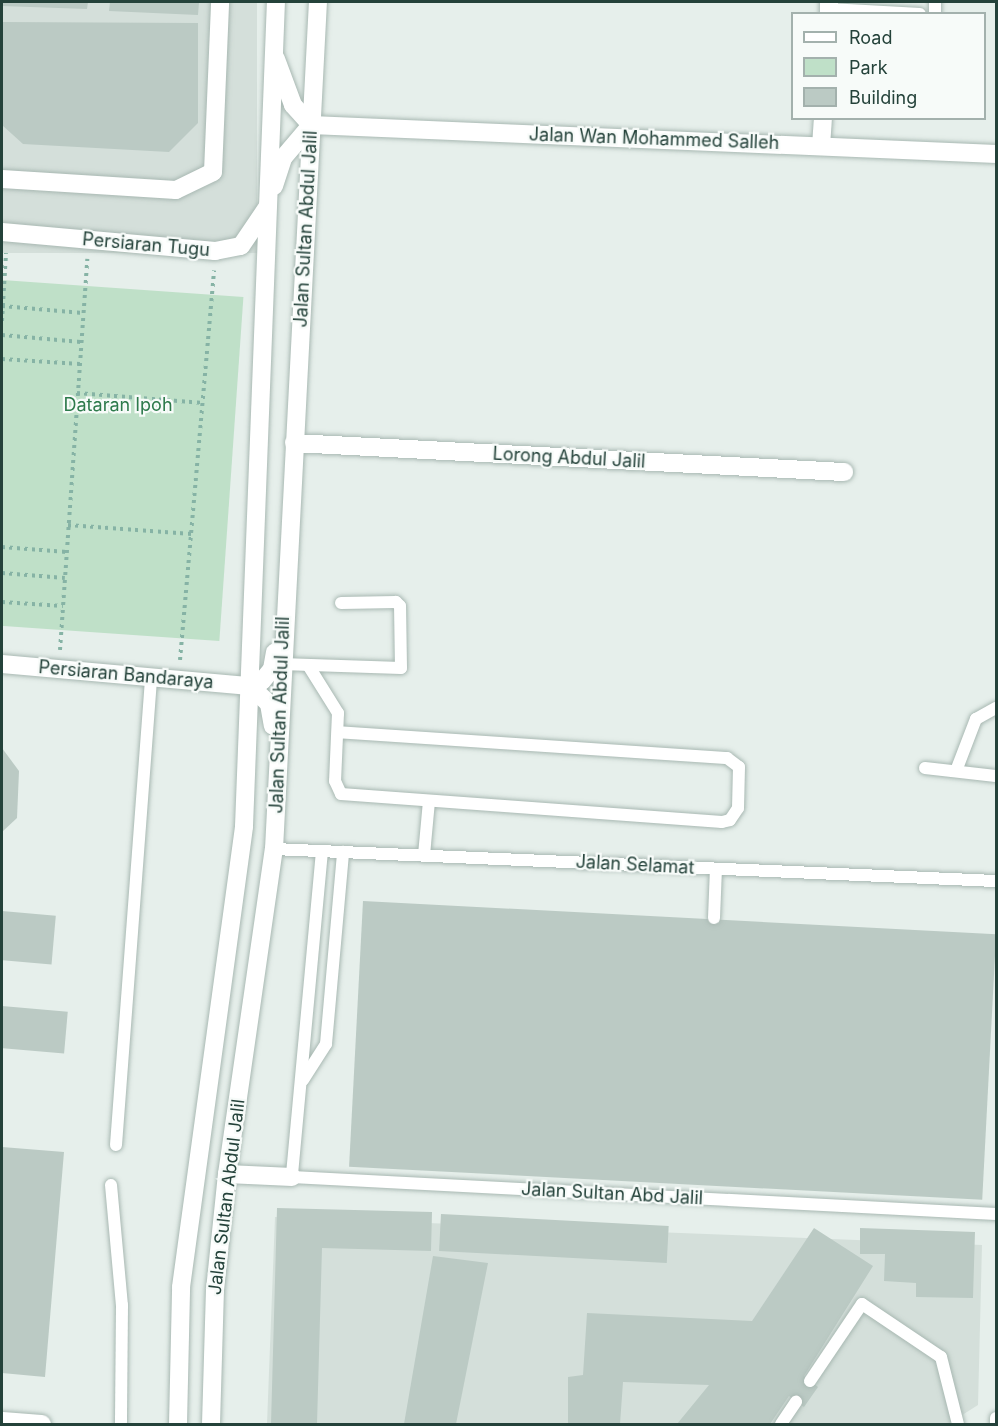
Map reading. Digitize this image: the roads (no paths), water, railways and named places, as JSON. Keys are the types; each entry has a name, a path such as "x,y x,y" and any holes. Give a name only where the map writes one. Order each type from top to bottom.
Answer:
{"street":[{"path":"2,179 176,190 213,172 220,2"},
{"name":"Jalan Sultan Abdul Jalil","path":"178,1425 181,1287 244,826 268,207 272,45 276,2"},
{"name":"Jalan Sultan Abdul Jalil","path":"211,1425 215,1290 227,1174 274,849 281,664 318,2"},
{"path":"268,207 283,158 311,125 293,105 272,45"},
{"path":"821,146 823,120"},
{"name":"Jalan Wan Mohammed Salleh","path":"311,125 996,154"},
{"name":"Persiaran Tugu","path":"4,233 215,251 241,246 268,207"},
{"name":"Lorong Abdul Jalil","path":"294,443 844,472"},
{"path":"278,754 269,704 250,686 262,681 272,669 279,593 286,576"},
{"name":"Persiaran Bandaraya","path":"2,664 250,686"},
{"name":"Jalan Sultan Abd Jalil","path":"227,1174 292,1177"},
{"path":"2,1421 42,1425"}],"lane":[{"path":"829,8 890,12"},
{"path":"281,664 397,671 402,663 400,606 341,603"},
{"path":"308,665 336,708 338,732 335,781 341,794 722,822 730,820 738,808 739,766 727,758 338,732"},
{"path":"116,1145 151,676"},
{"path":"956,771 976,719 996,708"},
{"path":"925,768 996,776"},
{"path":"424,855 429,801"},
{"name":"Jalan Selamat","path":"274,849 996,881"},
{"path":"292,1177 322,851"},
{"path":"301,1083 326,1044 343,852"},
{"path":"714,918 716,869"},
{"name":"Jalan Sultan Abd Jalil","path":"292,1177 996,1214"},
{"path":"111,1185 122,1305 122,1425"},
{"path":"810,1381 862,1304 941,1357 957,1425"},
{"path":"781,1425 796,1402"},
{"path":"996,1418 996,1425"}],"park label":[{"name":"Dataran Ipoh","path":"118,405"}]}
